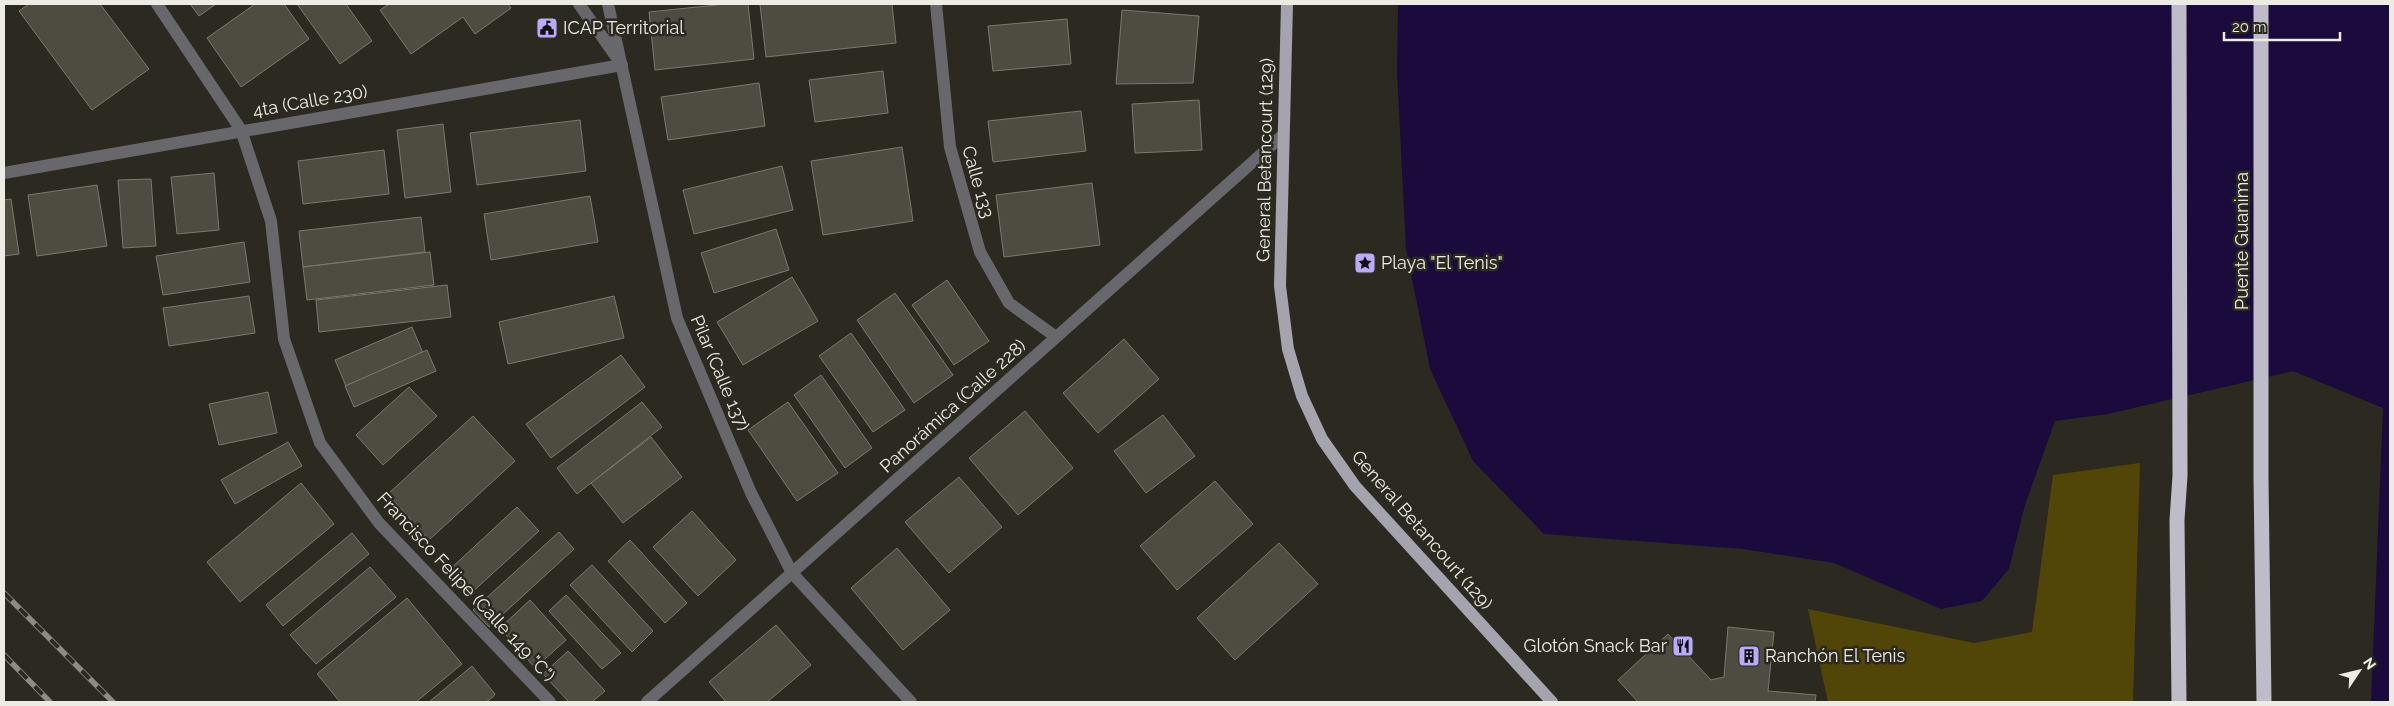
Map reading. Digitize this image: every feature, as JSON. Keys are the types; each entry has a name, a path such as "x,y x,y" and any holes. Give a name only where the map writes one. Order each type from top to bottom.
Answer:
{"highway":[{"path":"2179,4 2180,476 2176,520 2179,702"},
{"name":"Puente Guanima","path":"2261,4 2261,478 2264,702"}],"main road":[{"name":"General Betancourt (129)","path":"1287,4 1280,286 1288,349 1302,396 1322,439 1355,486 1552,702"}],"street":[{"name":"Francisco Felipe (Calle 149 \"C\")","path":"157,4 240,130 271,221 284,339 320,443 379,523 550,702"},
{"path":"579,4 622,65"},
{"name":"Pilar (Calle 137)","path":"608,4 677,318 751,493 792,573 911,702"},
{"name":"Calle 133","path":"936,4 950,147 980,252 1009,303 1056,337"},
{"name":"4ta (Calle 230)","path":"4,173 240,130 622,65"},
{"name":"Panorámica (Calle 228)","path":"647,702 1283,135"}],"shaded area":[{"path":"1398,4 2390,4 2390,702 2371,702 2383,408 2293,371 2108,414 2055,421 2025,505 2009,569 1982,601 1941,609 1834,563 1743,549 1544,534 1473,461 1430,369 1406,249 1397,72"},
{"path":"2140,463 2133,702 1828,702 1808,609 1974,643 2032,632 2053,475"}],"building":[{"path":"29,4 100,4 149,69 92,110 19,11"},
{"path":"190,4 216,4 199,16"},
{"path":"255,4 284,4 309,39 241,87 207,38"},
{"path":"297,4 346,4 372,41 340,64"},
{"path":"389,4 508,4 511,8 475,34 463,17 411,54 380,10"},
{"path":"726,4 748,4 754,59 655,70 649,12"},
{"path":"760,4 892,4 896,43 766,57"},
{"path":"1122,10 1199,16 1193,83 1116,84"},
{"path":"1067,19 1071,64 993,71 988,26"},
{"path":"883,71 888,113 815,122 809,80"},
{"path":"759,83 765,126 668,140 661,97"},
{"path":"1199,100 1202,150 1135,153 1132,104"},
{"path":"1081,111 1086,151 993,162 988,121"},
{"path":"580,120 586,171 477,185 470,133"},
{"path":"443,124 451,192 405,198 397,130"},
{"path":"902,147 913,221 823,235 811,161"},
{"path":"384,150 389,194 303,204 298,161"},
{"path":"782,166 793,210 694,234 683,190"},
{"path":"214,173 219,230 177,234 171,177"},
{"path":"151,179 156,246 123,248 118,180"},
{"path":"1092,183 1100,245 1004,257 996,195"},
{"path":"97,185 107,246 37,256 28,195"},
{"path":"590,196 598,242 491,260 484,214"},
{"path":"11,199 19,254 4,256 4,200"},
{"path":"421,217 425,252 303,267 299,231"},
{"path":"776,229 789,270 714,293 701,253"},
{"path":"244,242 250,282 163,295 156,256"},
{"path":"430,252 434,285 307,300 303,267"},
{"path":"792,277 818,321 743,365 717,322"},
{"path":"947,280 989,341 954,365 912,305"},
{"path":"447,285 451,317 319,332 316,300"},
{"path":"895,293 953,375 914,403 857,320"},
{"path":"249,296 255,333 169,346 163,308"},
{"path":"614,296 624,338 508,364 499,322"},
{"path":"412,327 423,353 346,386 335,360"},
{"path":"851,333 905,410 873,432 819,356"},
{"path":"1124,339 1159,379 1098,433 1063,393"},
{"path":"427,350 436,371 354,407 345,386"},
{"path":"621,355 645,387 551,458 526,424"},
{"path":"821,375 872,448 845,468 794,395"},
{"path":"409,387 437,416 383,465 356,435"},
{"path":"268,392 277,433 219,445 209,404"},
{"path":"642,402 662,427 577,494 557,468"},
{"path":"788,402 838,473 797,501 748,430"},
{"path":"1025,411 1073,468 1018,515 969,458"},
{"path":"1163,415 1195,456 1146,493 1114,451"},
{"path":"473,416 515,461 429,540 388,494"},
{"path":"651,437 682,477 623,523 591,483"},
{"path":"288,442 302,466 235,504 221,480"},
{"path":"959,477 1002,527 949,573 905,522"},
{"path":"1215,481 1253,524 1177,590 1140,546"},
{"path":"301,483 334,524 240,602 207,562"},
{"path":"517,507 539,531 468,596 447,572"},
{"path":"692,511 736,560 698,596 653,547"},
{"path":"559,532 574,549 489,627 473,610"},
{"path":"352,533 369,554 283,626 266,605"},
{"path":"630,540 687,603 665,623 608,561"},
{"path":"1279,543 1318,584 1235,660 1197,618"},
{"path":"897,548 950,610 903,650 851,588"},
{"path":"592,565 653,631 632,652 570,585"},
{"path":"370,567 396,597 316,664 290,635"},
{"path":"566,595 621,653 602,669 549,611"},
{"path":"407,598 462,664 416,702 340,702 317,674"},
{"path":"530,600 566,640 535,668 500,628"},
{"path":"776,625 811,665 767,702 726,702 709,682"},
{"name":"Ranchón El Tenis","path":"1728,627 1774,632 1768,691 1816,695 1815,702 1638,702 1618,680 1668,634 1711,680 1724,677"},
{"path":"568,651 605,691 592,702 569,702 543,674"},
{"path":"472,666 495,694 493,697 486,702 429,702"}],"railway":[{"path":"4,593 113,702"},
{"path":"4,655 50,702"}],"place":[{"name":"ICAP Territorial","path":"547,28"},
{"name":"Playa \"El Tenis\"","path":"1365,263"},
{"name":"Glotón Snack Bar","path":"1683,646"},
{"name":"Ranchón El Tenis","path":"1749,656"}]}
